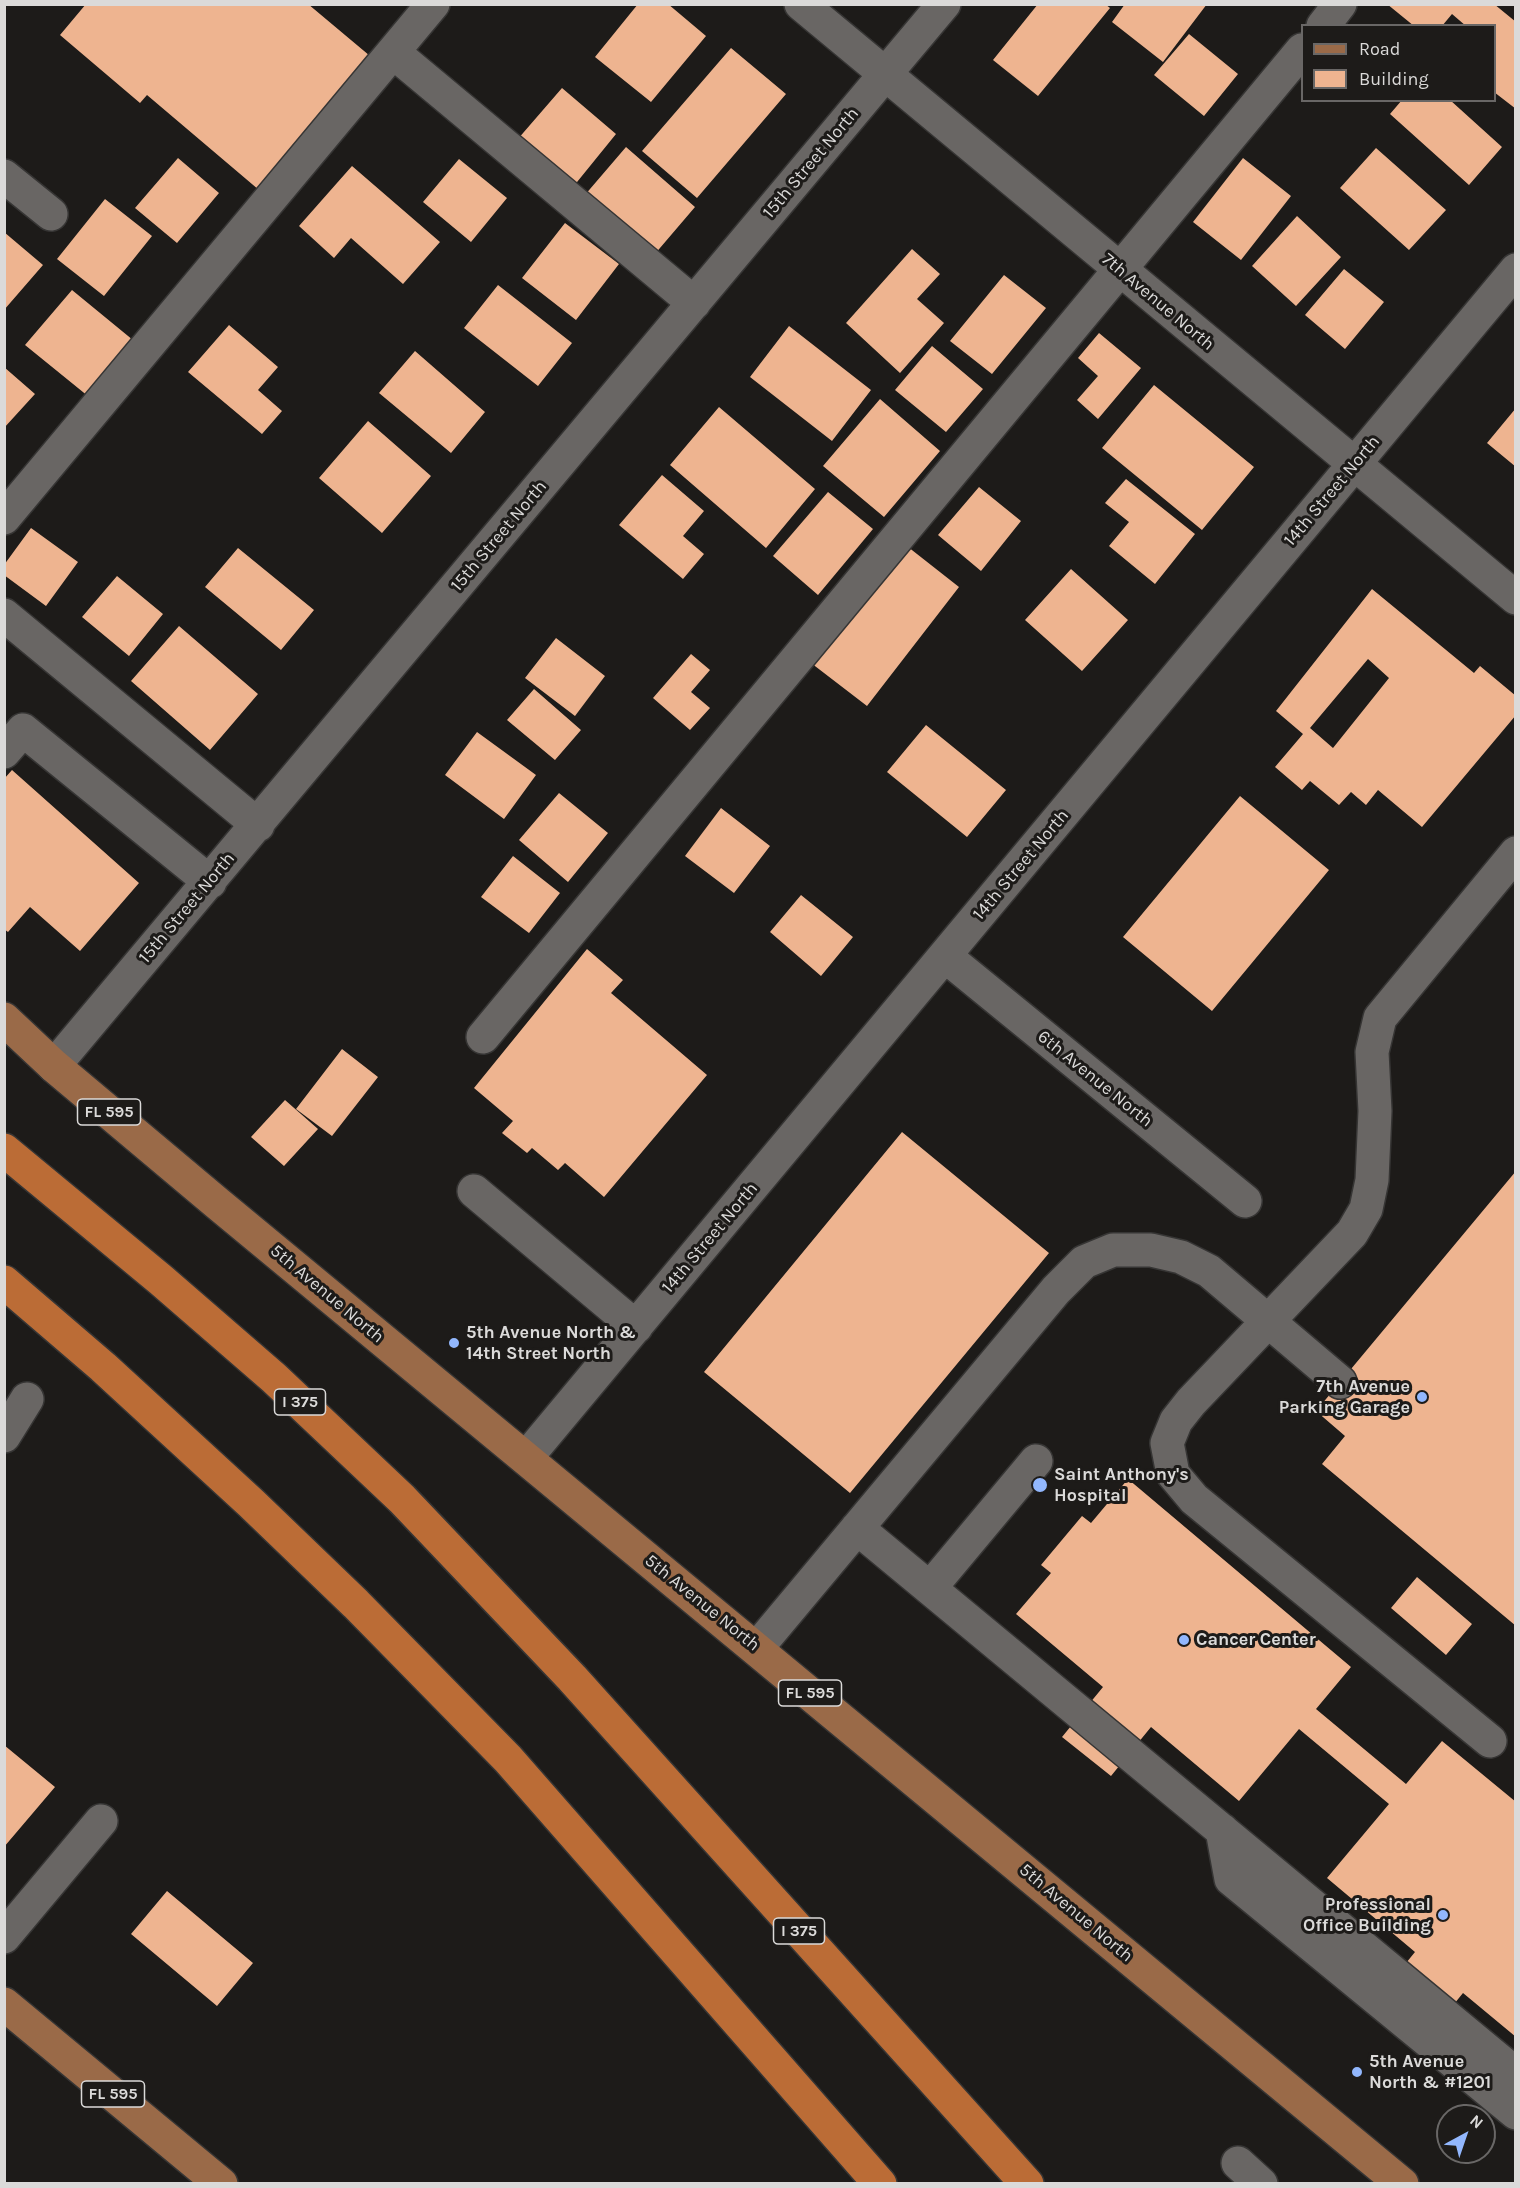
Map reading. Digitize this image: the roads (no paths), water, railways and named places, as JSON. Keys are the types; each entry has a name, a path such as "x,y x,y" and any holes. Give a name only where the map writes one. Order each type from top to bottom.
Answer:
{"highway":[{"name":"I 375","path":"4,1150 161,1280 283,1386 402,1499 572,1678 1027,2184"},
{"path":"4,1282 103,1367 251,1503 356,1604 508,1759 880,2184"}],"main road":[{"name":"5th Avenue North","path":"4,1019 54,1066 1402,2184"},
{"name":"FL 595","path":"4,2004 221,2183"}],"street":[{"path":"4,518 434,4"},
{"name":"7th Avenue North","path":"801,4 1515,598"},
{"name":"15th Street North","path":"54,1066 944,4"},
{"path":"1325,24 1340,4"},
{"path":"483,1037 1301,51"},
{"path":"393,52 694,303"},
{"path":"4,176 51,214"},
{"name":"14th Street North","path":"526,1458 1515,270"},
{"path":"4,615 258,825"},
{"path":"4,752 23,730 210,882"},
{"path":"1490,1741 1194,1499 1173,1474 1167,1443 1176,1421 1191,1402 1352,1233 1366,1209 1372,1180 1375,1111 1372,1052 1380,1018 1515,853"},
{"name":"6th Avenue North","path":"945,956 1245,1201"},
{"path":"474,1191 636,1327"},
{"path":"757,1648 1056,1290 1084,1262 1113,1250 1151,1250 1181,1257 1209,1271 1340,1382"},
{"path":"4,1436 27,1400"},
{"path":"930,1588 1036,1461"},
{"path":"857,1528 1515,2074"},
{"path":"4,1937 101,1821"},
{"path":"1222,1830 1231,1879 1515,2113"}],"place":[{"name":"5th Avenue North & 14th Street North","path":"454,1343"},
{"name":"7th Avenue Parking Garage","path":"1422,1397"},
{"name":"Saint Anthony's Hospital","path":"1040,1485"},
{"name":"Cancer Center","path":"1184,1640"},
{"name":"Professional Office Building","path":"1443,1915"},
{"name":"5th Avenue North & #1201","path":"1357,2072"}]}
